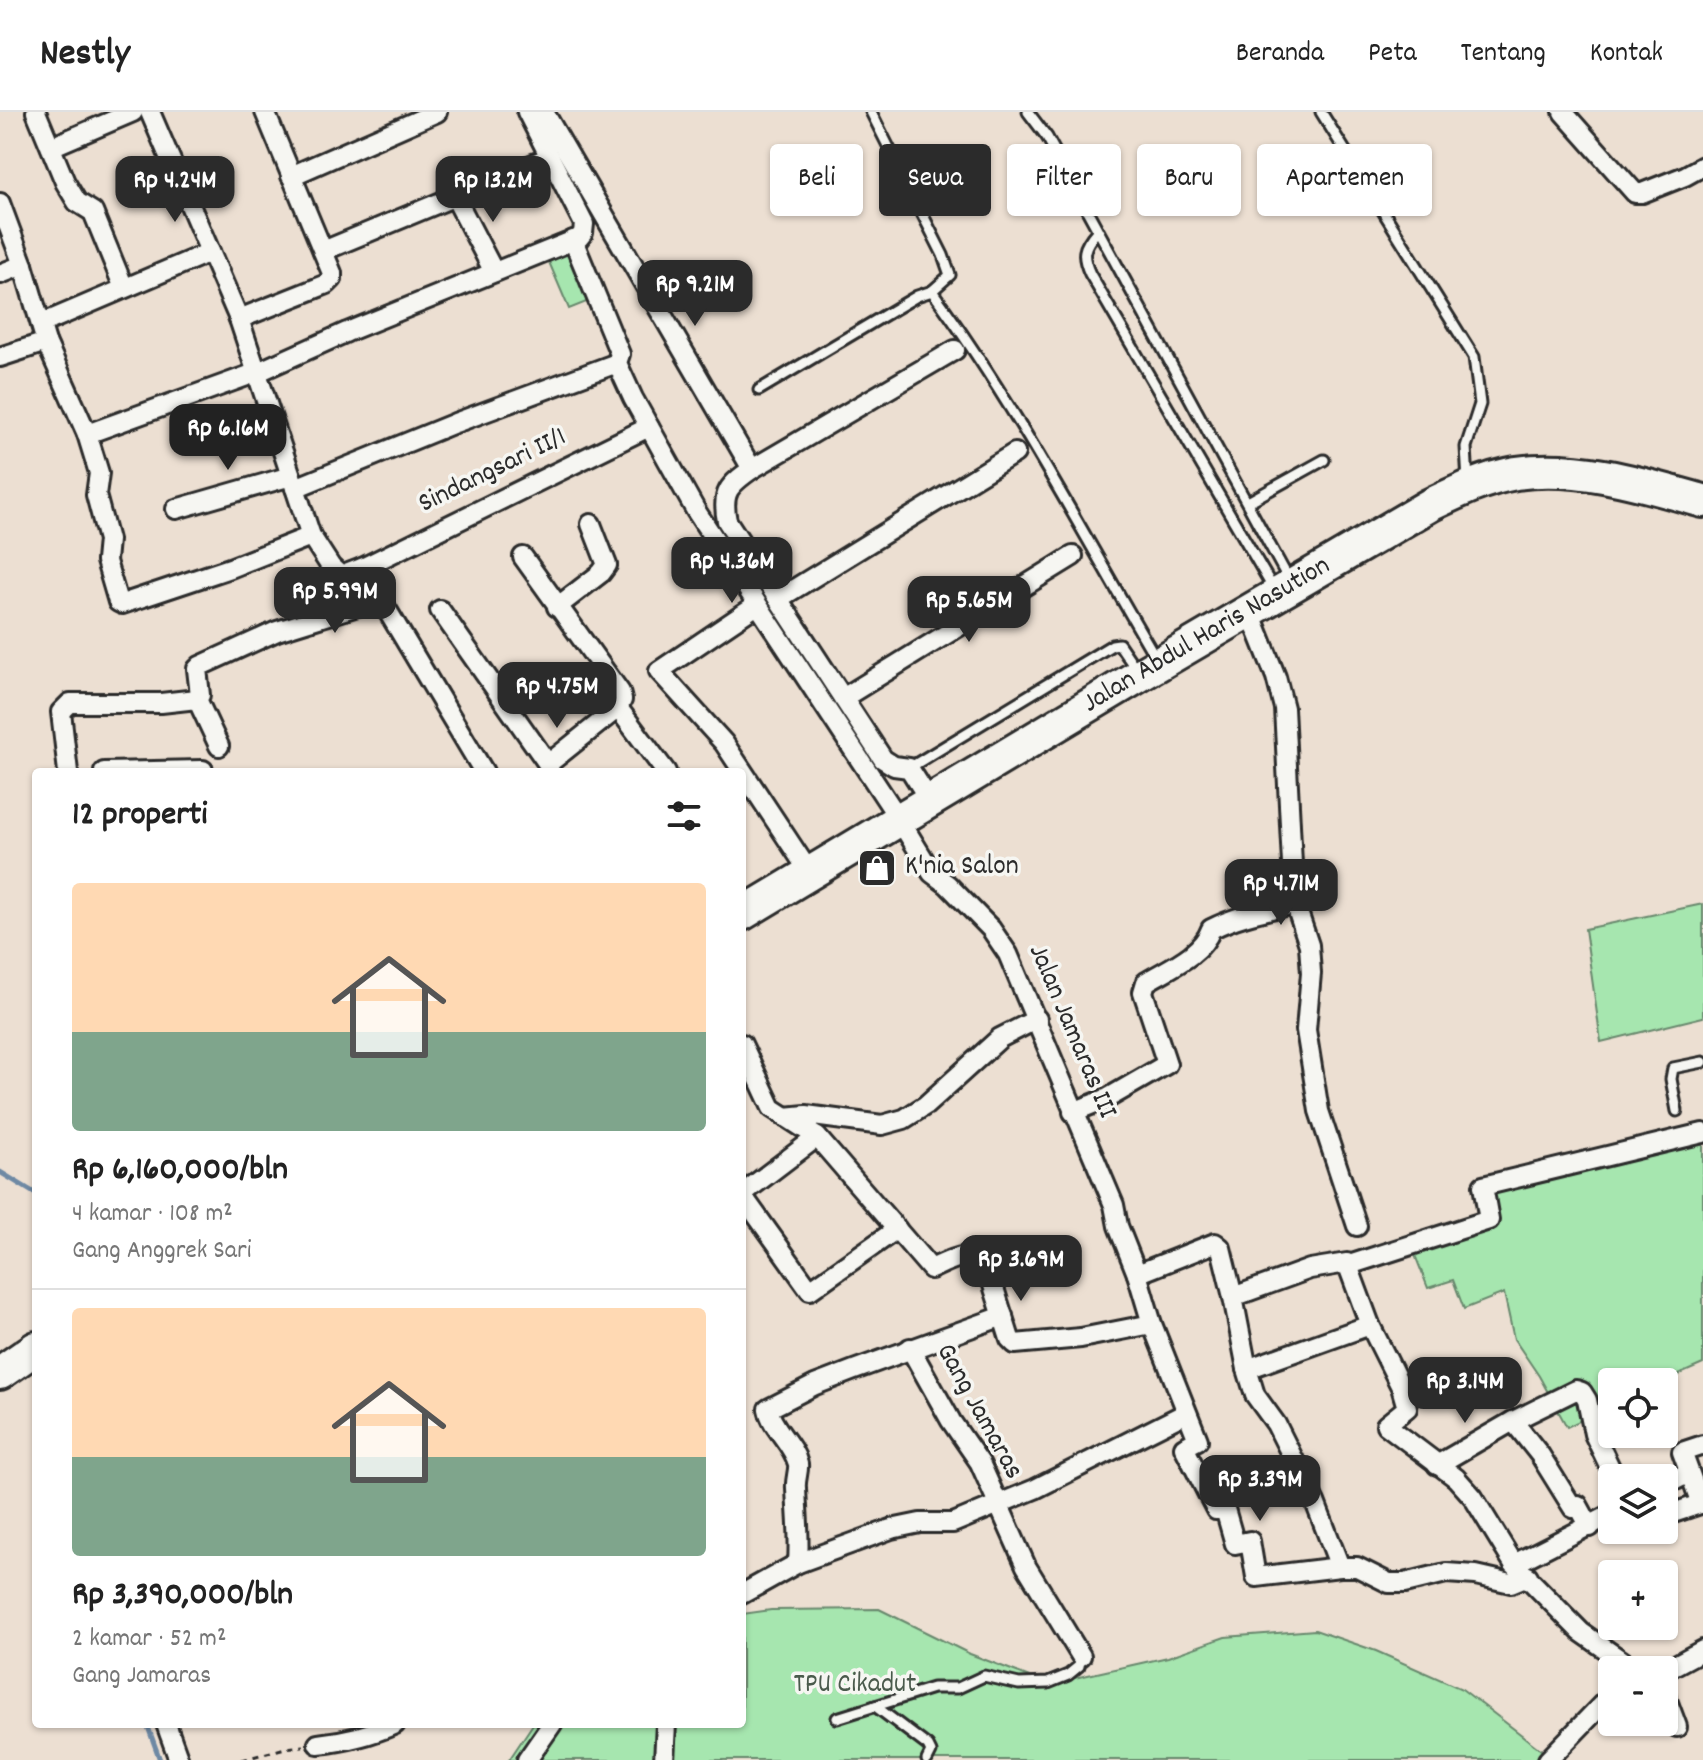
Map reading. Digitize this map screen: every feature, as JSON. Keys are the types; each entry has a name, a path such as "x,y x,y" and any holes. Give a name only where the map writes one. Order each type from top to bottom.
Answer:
{"highway":[{"name":"Jalan Abdul Haris Nasution","path":"746,912 1149,669 1430,505 1468,487 1514,473 1577,473 1633,482 1703,501"},
{"path":"0,1373 32,1355"}],"street":[{"path":"36,112 77,202 93,212 124,288"},
{"path":"51,147 133,112"},
{"path":"150,112 239,319 311,536 331,567 341,576 362,568 482,768"},
{"path":"239,319 327,284 332,279 265,112"},
{"path":"291,176 437,112"},
{"path":"87,434 258,372 347,332 573,240 583,233 584,224 527,112"},
{"path":"544,112 752,469"},
{"path":"1563,112 1635,193 1685,176 1703,166"},
{"path":"323,251 550,157"},
{"path":"455,197 494,272"},
{"path":"0,203 43,333 87,434 99,473 96,495 108,540 106,561 118,602 122,604 230,568 311,536"},
{"name":"Jalan Jamaras III","path":"573,240 620,354 617,363 696,511 932,873 991,929 1008,954 1114,1205 1118,1226 1137,1274"},
{"path":"0,357 124,288 210,252"},
{"path":"0,274 23,265"},
{"path":"930,801 909,768 894,766 883,759 727,521 723,501 733,482 752,469 955,350"},
{"path":"176,509 293,482 617,363"},
{"name":"Sindangsari II/1","path":"362,568 649,427"},
{"path":"778,599 1015,453"},
{"path":"557,607 607,565 591,524"},
{"path":"843,698 1073,556"},
{"path":"440,610 549,768 618,708 622,700 620,692 523,557"},
{"path":"197,699 200,695 197,669 200,666 277,631 380,599"},
{"path":"741,768 724,743 659,671 757,605"},
{"path":"1250,612 1276,677 1284,708 1293,883 1309,945 1311,973 1306,1030 1319,1111 1357,1226"},
{"path":"197,699 219,746"},
{"path":"68,768 61,712 70,703 161,703 197,699"},
{"path":"618,708 663,768"},
{"path":"746,776 810,873"},
{"path":"1073,1112 1108,1098 1167,1064 1143,992 1146,982 1200,949 1216,926 1241,916 1297,903"},
{"path":"785,1117 806,1115 882,1125 904,1119 926,1105 1000,1038 1037,1019"},
{"path":"746,1053 772,1108 817,1137 931,1269 959,1257 977,1256 982,1259 987,1266 1010,1339 1019,1345 1081,1338 1152,1324"},
{"path":"1349,1265 1489,1220 1483,1186 1703,1133"},
{"path":"746,1191 817,1137"},
{"path":"746,1200 810,1290 897,1229"},
{"path":"1340,1567 1315,1502 1276,1424 1255,1395 1221,1248 1215,1243 1137,1274 1152,1324 1198,1440 1184,1447 1216,1510 1225,1509 1235,1544 1250,1541 1256,1577 1357,1567 1389,1583 1405,1583 1446,1573 1476,1575 1511,1583 1521,1570 1598,1522"},
{"path":"1233,1297 1310,1269 1343,1262 1349,1265 1370,1325 1401,1387 1407,1408 1386,1425 1456,1478 1473,1497 1521,1570 1581,1632 1615,1656"},
{"name":"Gang Jamaras","path":"798,1563 801,1531 795,1484 798,1466 768,1409 815,1385 1003,1316"},
{"path":"1247,1369 1370,1325"},
{"name":"Gang Jamaras","path":"910,1348 951,1421 980,1463 1026,1566 1081,1656"},
{"path":"1437,1465 1513,1421 1576,1390 1582,1392 1587,1400 1594,1434 1608,1464"},
{"path":"746,1592 798,1563 891,1529 920,1523 953,1523 1035,1489 1186,1413"},
{"path":"1513,1421 1540,1455 1573,1508 1578,1505 1590,1527"},
{"path":"1678,1511 1702,1503 1682,1452 1703,1445"},
{"path":"1678,1479 1689,1473"},
{"path":"1678,1663 1703,1650"},
{"path":"1548,1760 1598,1708"},
{"path":"167,1728 179,1760"},
{"path":"318,1744 371,1735 386,1728"},
{"path":"527,1760 549,1728"},
{"path":"664,1760 666,1728"}],"lane":[{"path":"759,390 917,296 932,291 950,275 943,255 871,112"},
{"path":"1028,112 1047,137 1248,502 1285,591"},
{"path":"1321,112 1474,357 1480,404 1466,447 1468,487"},
{"path":"1097,231 1083,253 1090,274 1285,591"},
{"path":"932,291 991,377 1149,669"},
{"path":"1248,502 1324,460"},
{"path":"909,768 1112,645 1119,644 1149,669"},
{"path":"1677,1111 1671,1079 1673,1068 1703,1062"},
{"path":"837,1718 933,1688 958,1688 984,1676 1019,1684 1048,1683 1068,1675 1079,1666 1081,1656"},
{"path":"875,1706 928,1746 931,1752 927,1760"}],"path":[{"path":"242,1760 285,1748 318,1744"}],"green space":[{"path":"572,245 594,299 569,309 546,255"},
{"path":"1703,904 1703,1017 1601,1042 1585,929"},
{"path":"1703,1133 1703,1364 1678,1375 1678,1368 1598,1368 1598,1412 1567,1427 1514,1339 1504,1293 1464,1309 1453,1280 1428,1288 1411,1245 1489,1220 1483,1186"},
{"name":"TPU Cikadut","path":"879,1609 970,1654 1048,1684 1168,1657 1225,1637 1315,1630 1376,1651 1462,1689 1554,1760 509,1760 530,1728 746,1728 746,1613 771,1610"}],"waterway":[{"path":"0,1172 32,1192"},
{"path":"148,1728 160,1760"}],"place":[{"name":"K'nia Salon","path":"877,868"}]}
